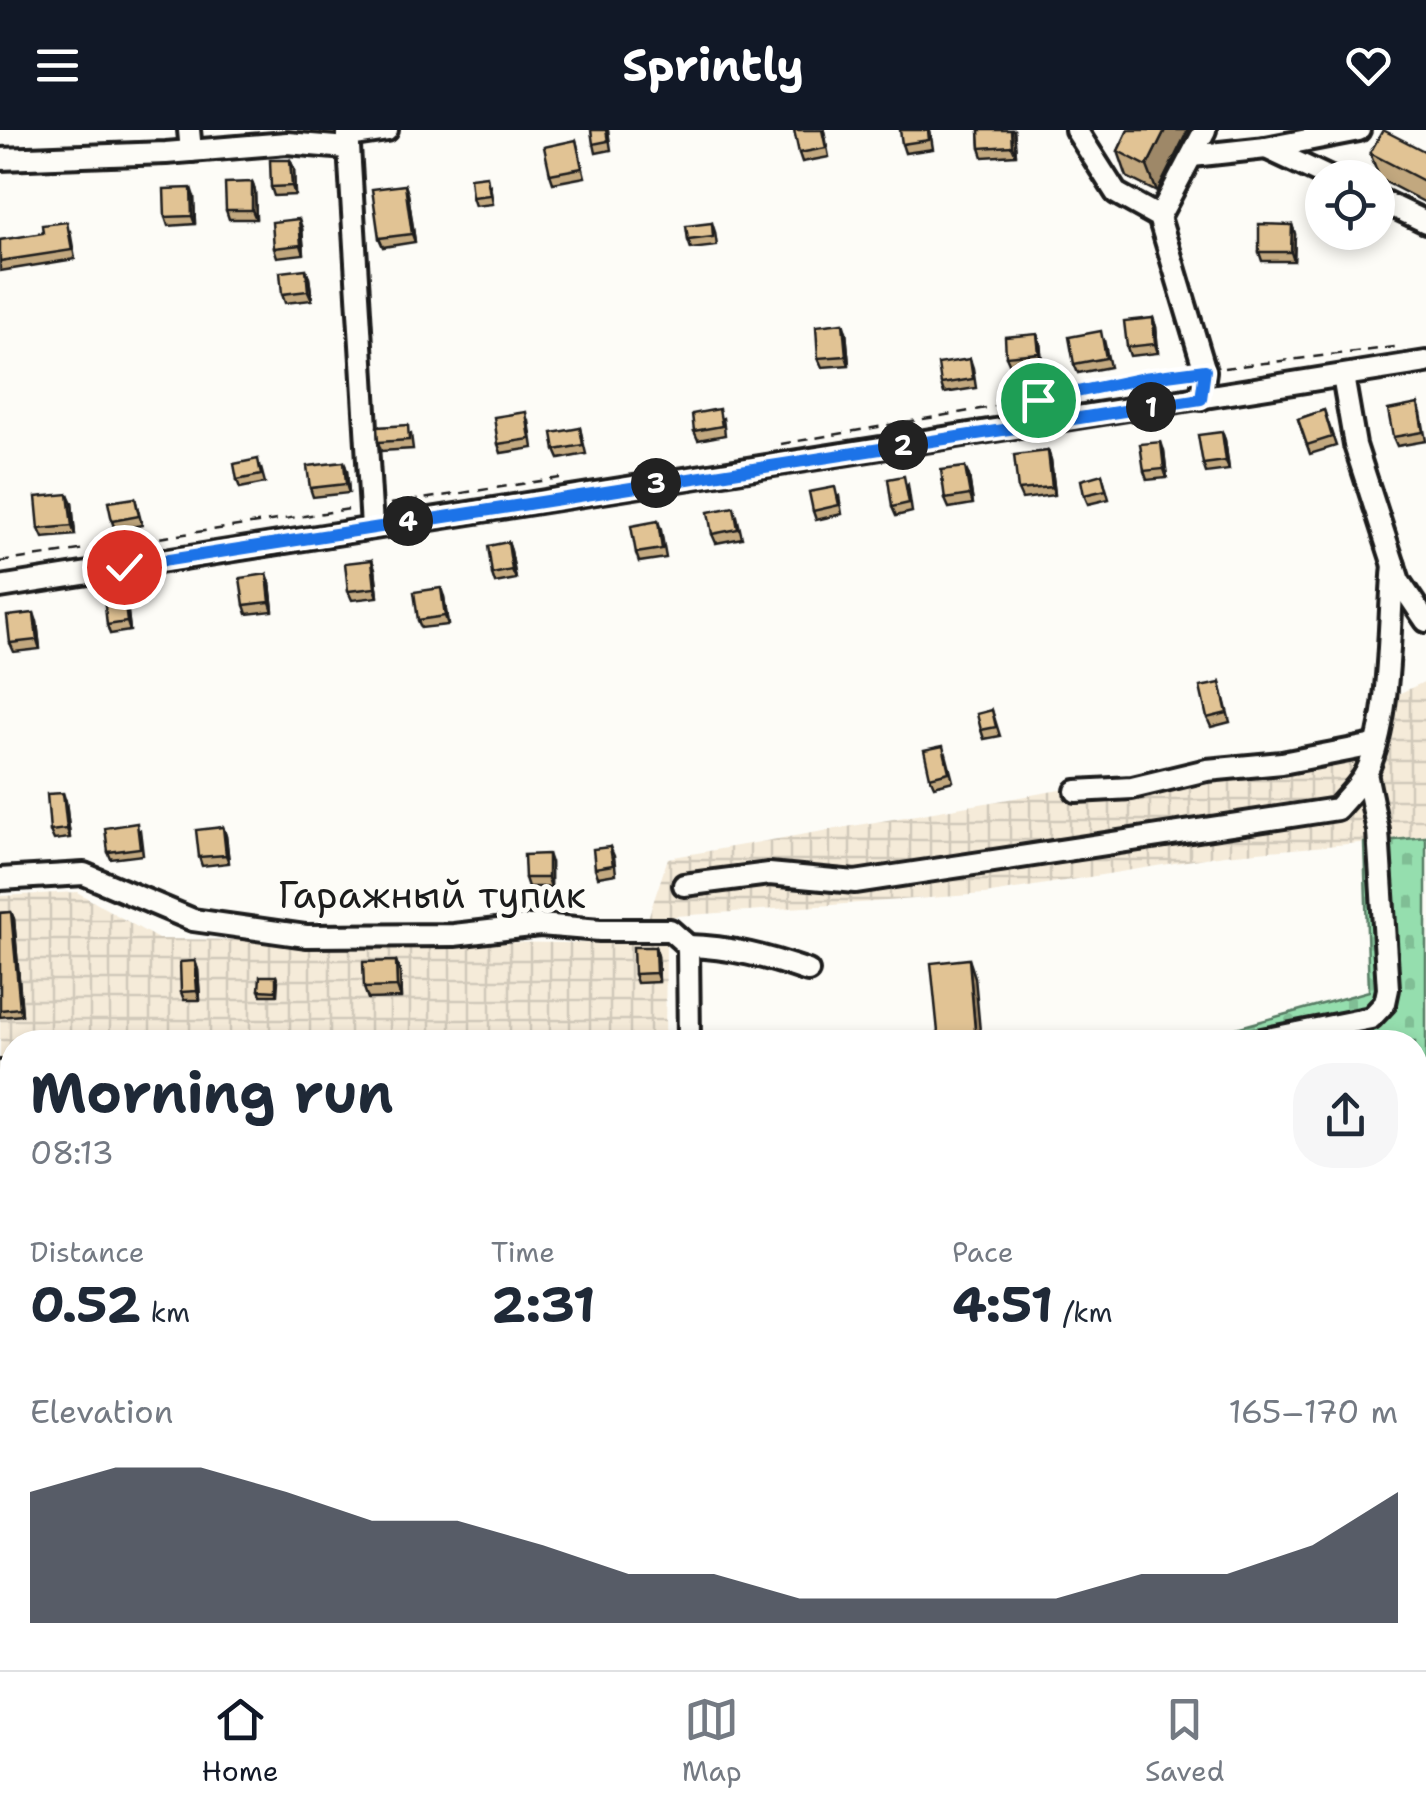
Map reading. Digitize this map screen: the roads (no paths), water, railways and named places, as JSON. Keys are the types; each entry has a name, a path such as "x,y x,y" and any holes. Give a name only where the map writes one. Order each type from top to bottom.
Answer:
{"street":[{"path":"0,159 190,141 287,143 387,130"},
{"path":"1076,130 1116,192 1159,218 1205,370 1201,399"},
{"path":"1159,218 1205,130"},
{"path":"1192,156 1266,148 1359,130"},
{"path":"348,138 372,527"},
{"path":"1266,148 1305,166"},
{"path":"1395,208 1426,222"},
{"path":"0,587 1426,362"},
{"path":"1344,376 1355,446 1399,582 1426,620"},
{"path":"684,885 769,874 855,882 1337,809 1366,773 1374,745 1385,682 1394,565"},
{"path":"1076,791 1132,788 1206,770 1282,763 1374,745"},
{"path":"1312,1030 1371,1018 1385,1003 1388,989 1378,832 1366,773"},
{"name":"Гаражный тупик","path":"0,879 84,874 193,920 306,936 454,935 540,925 670,930 688,946 715,946 766,956 808,972"},
{"path":"688,946 689,1030"}]}
